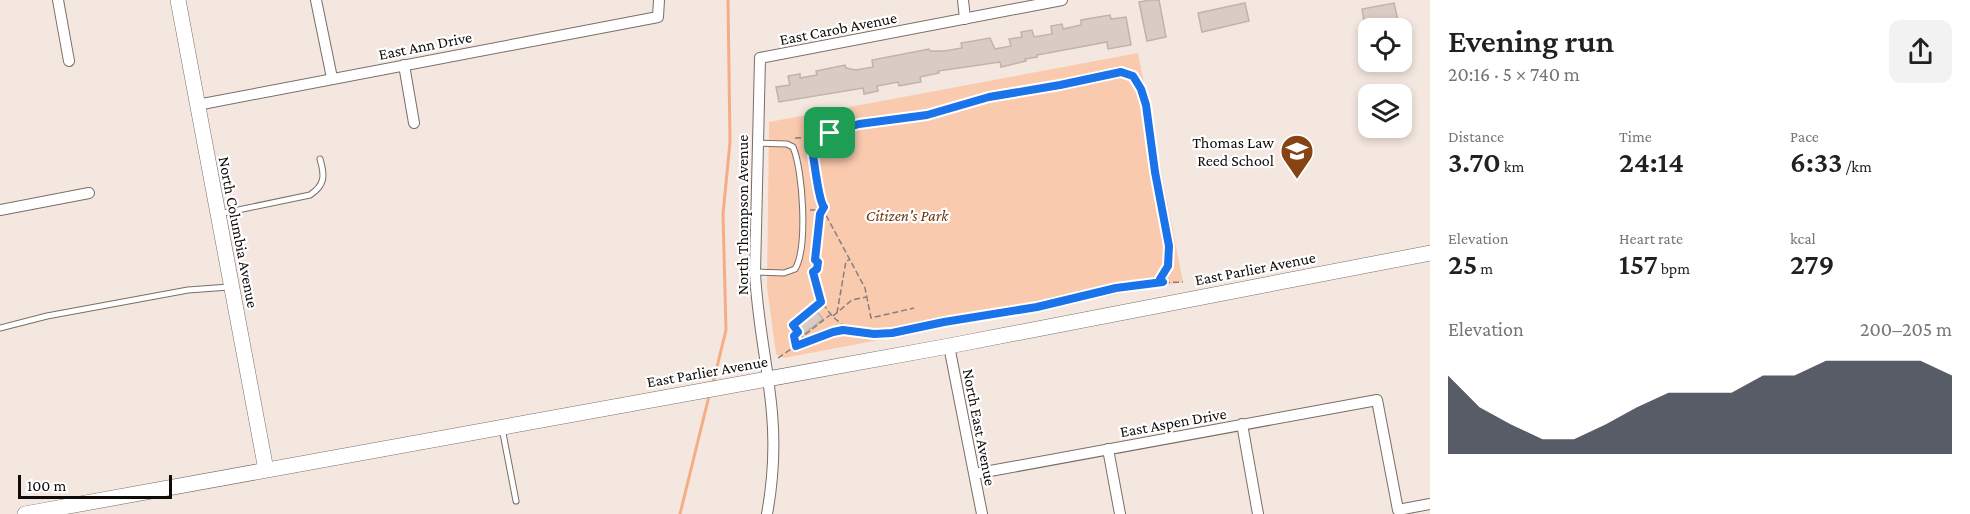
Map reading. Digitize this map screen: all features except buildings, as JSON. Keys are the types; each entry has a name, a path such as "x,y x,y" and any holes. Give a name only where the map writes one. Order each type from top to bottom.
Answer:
{"street":[{"path":"58,0 69,61"},
{"name":"North Columbia Avenue","path":"178,0 266,470"},
{"path":"316,0 332,78"},
{"name":"East Ann Drive","path":"197,105 658,17 659,0"},
{"path":"963,0 965,19"},
{"name":"East Carob Avenue","path":"760,58 1062,0"},
{"name":"North Thompson Avenue","path":"760,58 755,272 756,301 774,446 767,514"},
{"path":"404,65 414,123"},
{"path":"0,210 89,193"},
{"name":"East Parlier Avenue","path":"25,514 949,346 1430,253"},
{"name":"North East Avenue","path":"949,346 982,514"},
{"name":"East Aspen Drive","path":"974,474 1377,400 1398,510 1430,504"},
{"path":"1242,424 1258,514"},
{"path":"1108,448 1120,514"}],"lane":[{"path":"755,272 784,273 795,269 801,249 803,227 800,178 795,150 791,145 758,143"},
{"path":"217,215 310,195 319,189 324,180 320,159"},
{"path":"0,328 47,316 188,290 231,287"},
{"path":"502,427 516,501"}],"path":[{"path":"811,144 815,137 849,127 918,117 989,97 1125,72 1136,80 1146,105 1155,172 1169,246 1168,266 1151,284"},
{"path":"805,138 811,144 822,211 850,260 867,297 871,318 914,308"},
{"path":"822,211 815,260 818,262 817,269 813,272 821,302 831,315 857,332"},
{"path":"837,313 846,261 850,260"},
{"path":"1161,276 1160,281 1163,282"},
{"path":"778,358 796,346 833,332 892,333 1037,307 1116,288 1183,282"},
{"path":"821,302 793,325 802,337 852,300 867,297"},
{"path":"796,346 794,336 798,332"}],"green space":[{"name":"Citizen's Park","path":"1138,53 1183,282 784,358 776,354 767,287 769,122"}],"waterway":[{"path":"713,383 726,330 723,214 730,142 728,0"},
{"path":"680,514 709,396"}],"place":[{"name":"Thomas Law Reed School","path":"1297,180"}],"route":[{"path":"1125,72 1133,76 1141,89 1146,105 1158,190 1168,233 1170,254 1168,266 1160,279 1163,282 1116,288 1047,305 892,333 874,334 843,330 812,338 796,346 794,336 798,332 793,325 821,302 813,272 817,269 818,262 815,260 820,214 824,207 820,202 811,141 815,137 830,133 859,124 927,115 979,99 1125,72"}]}
